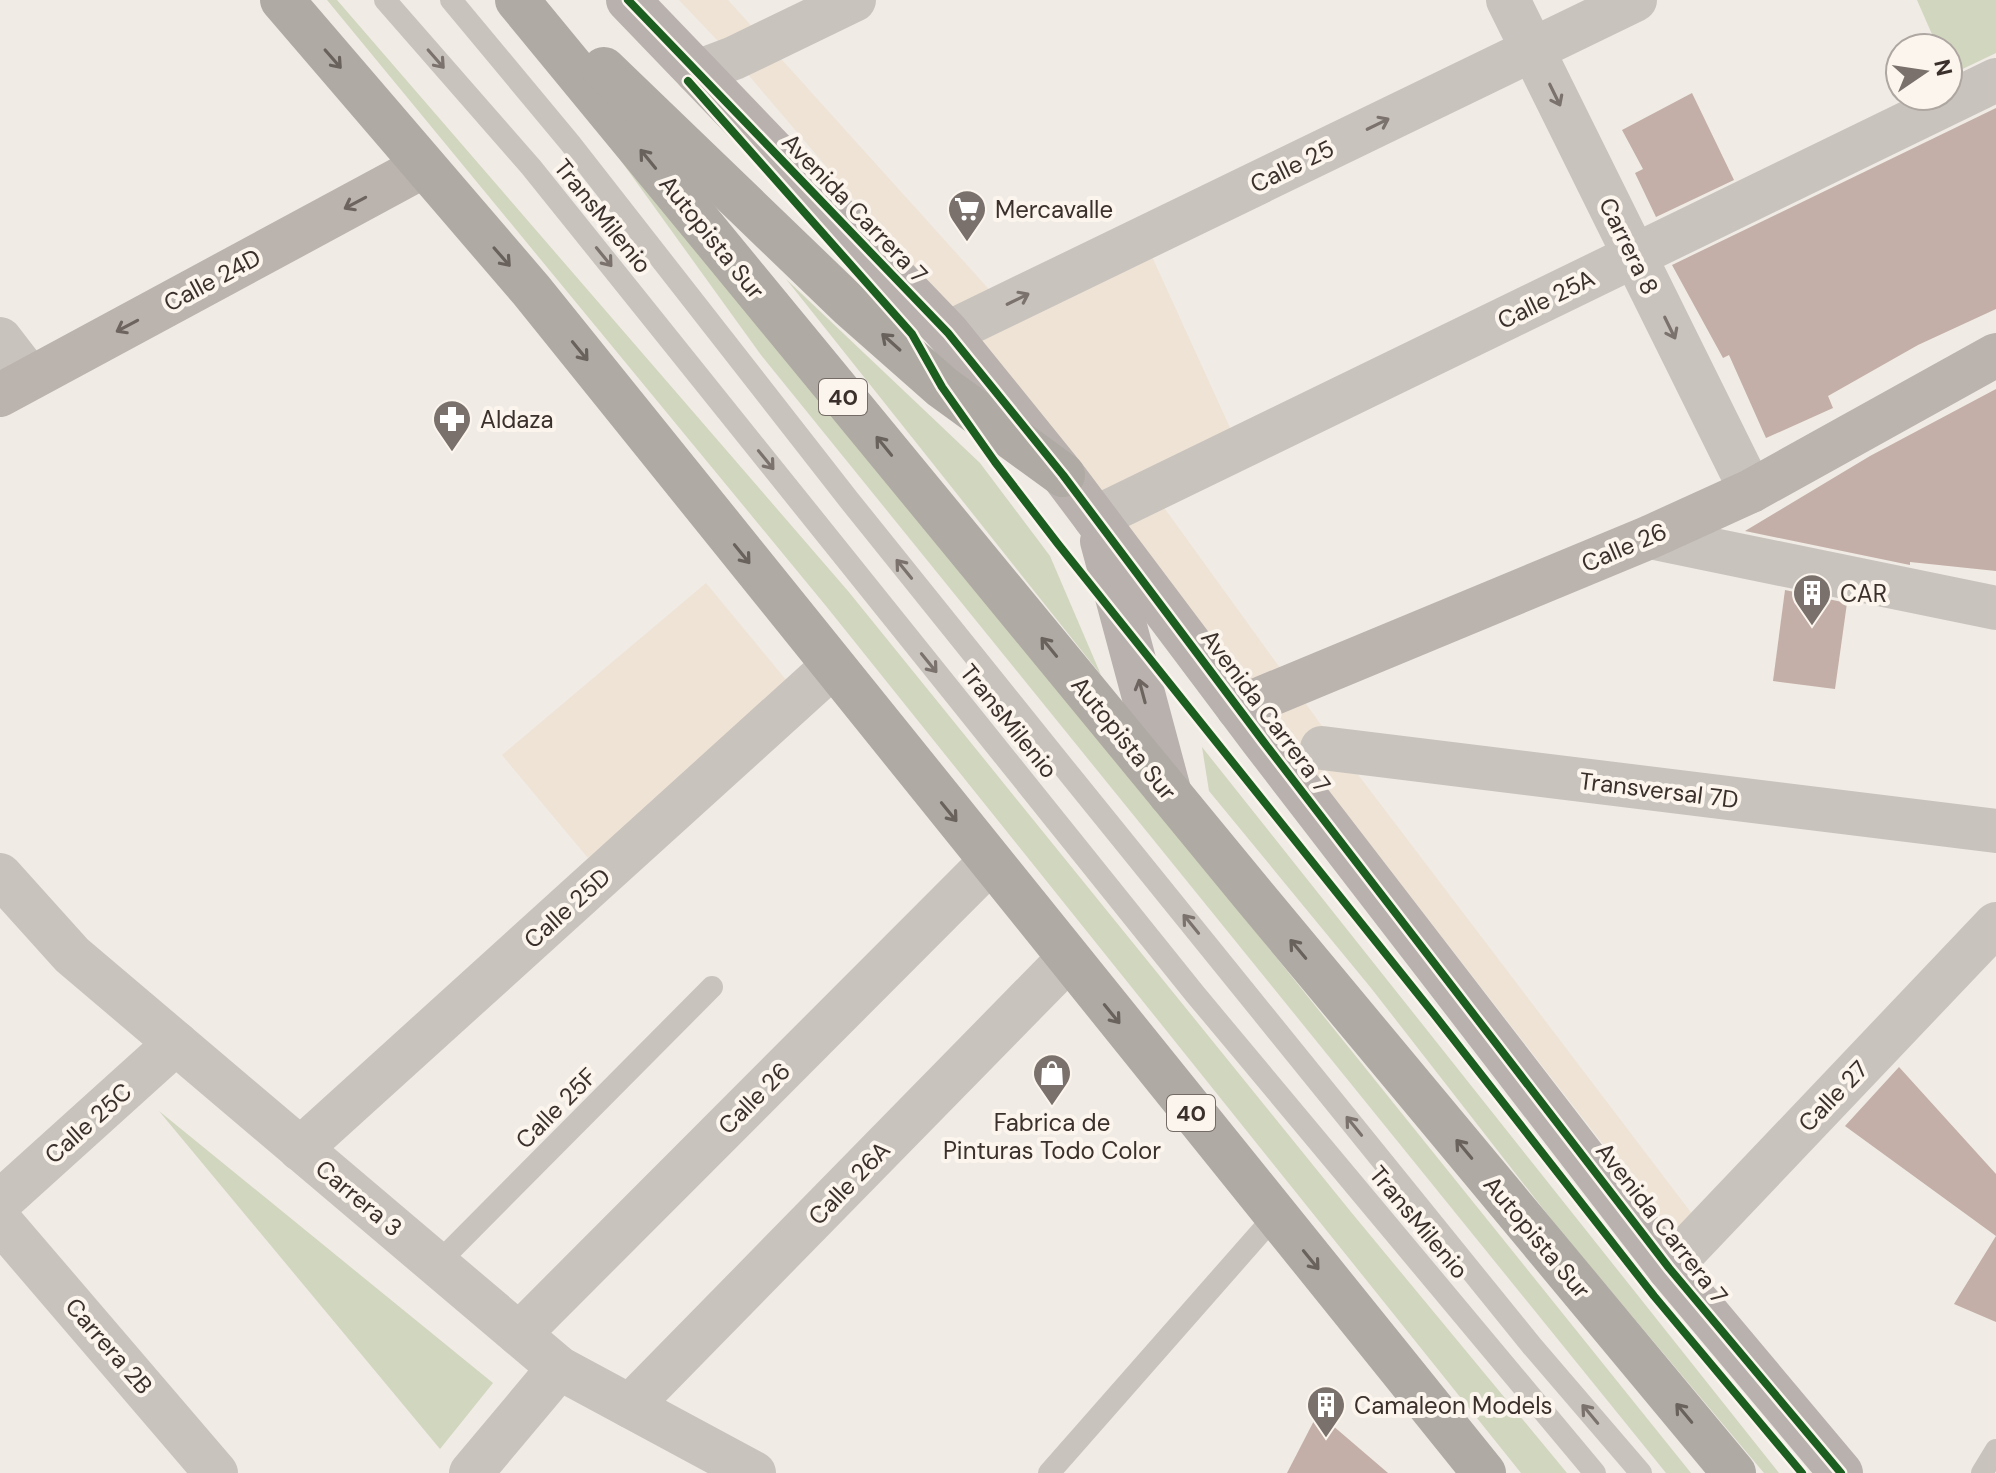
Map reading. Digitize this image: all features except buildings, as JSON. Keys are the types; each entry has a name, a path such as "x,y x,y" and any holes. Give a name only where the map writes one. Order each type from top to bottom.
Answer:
{"highway":[{"name":"40","path":"282,0 531,290 1484,1473"},
{"name":"Autopista Sur","path":"517,0 1734,1473"},
{"path":"532,0 849,305 942,387 1063,475"}],"main road":[{"name":"Avenida Carrera 7","path":"628,0 948,333 1063,475 1238,708 1669,1268 1841,1473"},
{"path":"1095,518 1170,794"}],"street":[{"path":"697,72 734,58 854,0"},
{"name":"Carrera 8","path":"1508,0 1751,491"},
{"name":"Calle 25","path":"948,333 1635,0"},
{"name":"Calle 25A","path":"1095,518 1996,80"},
{"name":"Calle 24D","path":"15,387 424,166"},
{"path":"0,339 15,387"},
{"name":"Calle 26","path":"1238,708 1650,537 1751,491 1996,355"},
{"path":"1650,537 1996,608"},
{"name":"Calle 25D","path":"300,1149 833,666"},
{"name":"Transversal 7D","path":"1322,748 1996,831"},
{"name":"Calle 26","path":"519,1334 990,862"},
{"name":"Carrera 3","path":"0,876 72,955 559,1368 754,1473"},
{"name":"Calle 27","path":"1669,1268 1996,924"},
{"name":"Calle 26A","path":"630,1406 1068,959"},
{"name":"Calle 25C","path":"0,1202 176,1043"},
{"name":"Carrera 2B","path":"0,1221 216,1473"},
{"path":"473,1472 559,1368"}],"lane":[{"name":"TransMilenio","path":"385,0 531,167 1195,994 1595,1473"},
{"name":"TransMilenio","path":"451,0 570,143 849,500 1080,787 1522,1333 1641,1473"},
{"name":"Calle 25F","path":"437,1264 712,987"},
{"path":"1049,1473 1275,1216"},
{"path":"1982,1473 1996,1450"}],"green space":[{"path":"327,0 337,0 848,591 1351,1212 1567,1473 1521,1473 826,606"},
{"path":"1917,0 1996,0 1996,53 1964,68 1964,32 1931,32"},
{"path":"575,97 894,482 1691,1473 1666,1473 761,355"},
{"path":"786,279 980,463 1050,556 1101,675"},
{"path":"1202,747 1779,1473 1764,1473 1558,1228 1371,988 1209,791"},
{"path":"159,1111 493,1383 440,1449"}],"shaded area":[{"path":"679,0 728,0 1004,306 1148,248 1231,430 1152,491 1340,751 1705,1231 1686,1251 962,326 734,58"},
{"path":"706,583 791,686 588,858 502,755"}],"cycle path":[{"path":"628,0 948,333 1063,475 1263,741 1669,1268 1841,1473"},
{"path":"688,81 912,334 942,387 1058,544 1433,1013 1654,1296 1802,1473"}],"place":[{"name":"Mercavalle","path":"967,243"},
{"name":"Aldaza","path":"452,453"},
{"name":"CAR","path":"1812,627"},
{"name":"Fabrica de Pinturas Todo Color","path":"1052,1107"},
{"name":"Camaleon Models","path":"1326,1439"}]}
